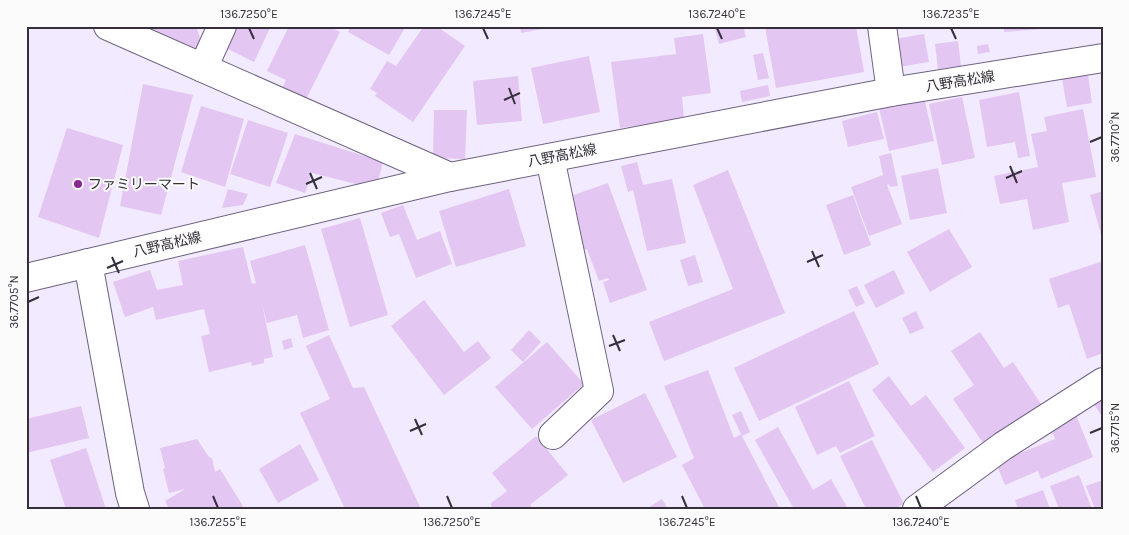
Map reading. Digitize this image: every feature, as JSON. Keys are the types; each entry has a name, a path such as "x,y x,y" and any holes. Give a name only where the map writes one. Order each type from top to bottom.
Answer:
{"street":[{"path":"108,26 450,177"},
{"path":"203,68 222,26"},
{"path":"882,26 891,92"},
{"name":"八野高松線","path":"26,278 450,177 891,92 1103,58"},
{"path":"550,158 599,390 553,435"},
{"path":"88,263 130,493 135,509"},
{"path":"917,509 1003,446 1103,382"}],"building":[{"path":"138,26 196,26 201,41 195,52"},
{"path":"233,26 271,26 254,62 224,47"},
{"path":"289,26 329,26 340,32 304,103 281,91 286,80 267,71"},
{"path":"351,26 406,26 389,55 348,32"},
{"path":"424,26 436,26 465,46 413,122 375,96 377,93 370,89 387,61 396,66"},
{"path":"520,26 553,26 553,27 521,33"},
{"path":"714,26 743,26 746,37 719,44"},
{"path":"856,26 864,72 776,88 765,27"},
{"path":"1004,26 1055,26 1055,28 1004,32"},
{"path":"703,34 711,93 682,97 684,119 620,128 611,62 676,54 674,38"},
{"path":"924,34 929,62 899,67 894,39"},
{"path":"958,41 961,66 938,69 935,44"},
{"path":"988,44 990,52 978,54 977,46"},
{"path":"763,53 769,78 758,80 753,55"},
{"path":"589,56 600,112 543,124 531,68"},
{"path":"1088,75 1092,103 1067,107 1062,79"},
{"path":"518,76 522,121 477,125 473,81"},
{"path":"143,84 193,95 161,215 120,206"},
{"path":"768,85 770,96 742,102 740,91"},
{"path":"1019,92 1030,156 1018,158 1015,142 987,147 979,100"},
{"path":"924,97 934,141 889,151 879,108"},
{"path":"962,97 975,158 942,165 929,104"},
{"path":"201,106 244,119 225,187 181,172"},
{"path":"1083,109 1096,177 1062,183 1069,222 1033,230 1027,199 1000,204 994,176 1038,167 1031,134 1047,131 1044,117"},
{"path":"434,110 467,110 465,159 433,158"},
{"path":"877,112 884,139 848,147 842,121"},
{"path":"248,120 288,133 270,187 230,174"},
{"path":"67,128 123,145 99,238 38,217"},
{"path":"295,134 383,162 376,189 312,173 305,193 276,183"},
{"path":"891,153 898,186 890,187 889,184 887,185 902,224 869,236 851,187 883,175 879,156"},
{"path":"637,162 643,185 672,179 686,243 647,251 633,190 628,192 621,166"},
{"path":"938,168 947,213 910,220 901,176"},
{"path":"728,170 785,313 664,361 649,322 733,289 693,185"},
{"path":"608,183 647,290 610,303 603,282 609,280 608,278 599,281 587,249 582,251 568,197"},
{"path":"228,189 248,194 243,205 222,208"},
{"path":"509,189 526,246 456,267 439,211"},
{"path":"1103,191 1103,238 1102,238 1090,195"},
{"path":"853,195 871,245 844,255 826,205"},
{"path":"403,205 417,240 440,231 452,264 416,278 399,234 390,237 381,213"},
{"path":"360,218 388,315 350,327 321,229"},
{"path":"949,229 972,267 930,292 907,252"},
{"path":"305,245 329,330 303,338 297,315 267,323 262,304 273,357 264,359 264,363 252,366 251,362 209,372 201,336 210,334 204,309 156,320 153,307 125,317 113,282 150,270 157,290 183,285 178,261 243,247 252,284 256,283 250,261"},
{"path":"695,255 703,282 688,286 680,260"},
{"path":"1103,261 1103,353 1087,359 1069,304 1058,308 1049,279"},
{"path":"894,270 905,293 876,308 864,285"},
{"path":"857,286 865,303 856,307 848,290"},
{"path":"424,300 464,352 478,341 491,358 444,395 391,326"},
{"path":"854,311 879,364 759,421 734,368"},
{"path":"916,311 924,328 910,334 902,318"},
{"path":"529,330 541,342 523,362 511,350"},
{"path":"980,332 1004,368 1013,362 1043,407 985,446 953,399 974,385 951,351"},
{"path":"329,335 353,388 364,387 421,509 345,509 300,413 330,399 306,346"},
{"path":"291,338 293,347 284,350 282,341"},
{"path":"547,342 584,384 532,429 495,387"},
{"path":"708,370 734,438 741,434 732,415 741,411 750,432 742,436 780,509 705,509 682,465 694,458 664,386"},
{"path":"889,376 911,406 926,395 965,448 933,472 872,390"},
{"path":"849,381 875,436 840,453 836,446 817,455 795,407"},
{"path":"1103,390 1103,418 1090,398"},
{"path":"645,393 677,457 623,483 591,420"},
{"path":"81,406 89,438 26,453 26,419"},
{"path":"1076,415 1093,457 1041,479 1038,471 1005,485 996,463 1055,439 1050,426"},
{"path":"778,427 813,490 831,479 848,509 794,509 755,440"},
{"path":"536,436 568,475 530,505 533,509 494,509 490,504 507,491 492,473"},
{"path":"197,439 209,457 212,458 215,472 220,469 243,506 239,509 169,509 165,501 185,489 169,493 160,448"},
{"path":"872,440 904,504 893,509 866,509 840,456"},
{"path":"300,444 319,480 278,503 259,469"},
{"path":"86,448 106,509 66,509 50,460"},
{"path":"1079,475 1092,509 1059,509 1050,486"},
{"path":"1103,480 1103,509 1095,509 1086,486"},
{"path":"1043,490 1050,509 1018,509 1015,500"},
{"path":"662,499 668,509 646,509"}],"place":[{"name":"ファミリーマート","path":"78,184"}]}
